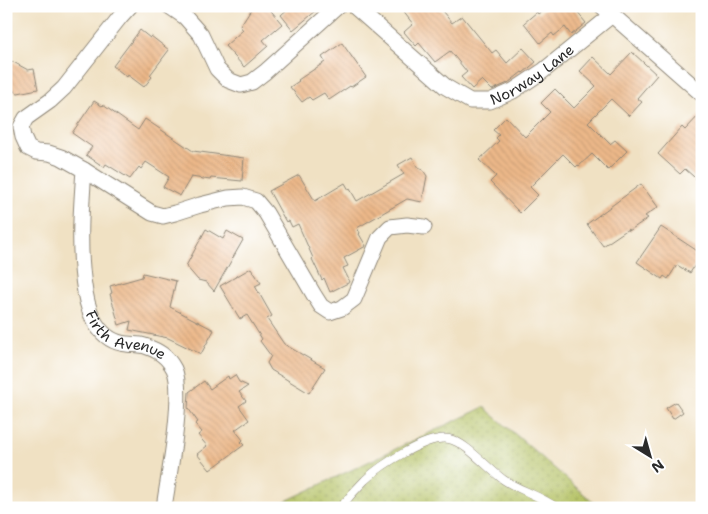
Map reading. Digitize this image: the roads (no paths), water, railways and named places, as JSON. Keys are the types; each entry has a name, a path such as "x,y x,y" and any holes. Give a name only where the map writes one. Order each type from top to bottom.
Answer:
{"street":[{"path":"130,6 64,88 50,101 26,118 21,127 28,148 36,152 49,153 61,157 152,213 163,216 200,204 228,198 243,197 256,201 266,213 321,306 330,312 342,308 354,299 380,236 390,227 407,225 424,227"},
{"path":"169,6 185,17 201,35 217,69 228,80 241,85 252,82 265,72 338,6"},
{"name":"Norway Lane","path":"354,6 446,87 470,102 490,101 513,91 543,71 607,10"},
{"path":"607,10 702,94"},
{"name":"Firth Avenue","path":"84,170 82,271 88,305 96,324 109,339 124,344 142,345 162,353 174,370 178,389 177,407 166,505"}],"lane":[{"path":"340,508 367,478 404,453 436,439 450,439 459,443 503,479 549,502 557,508"}]}
